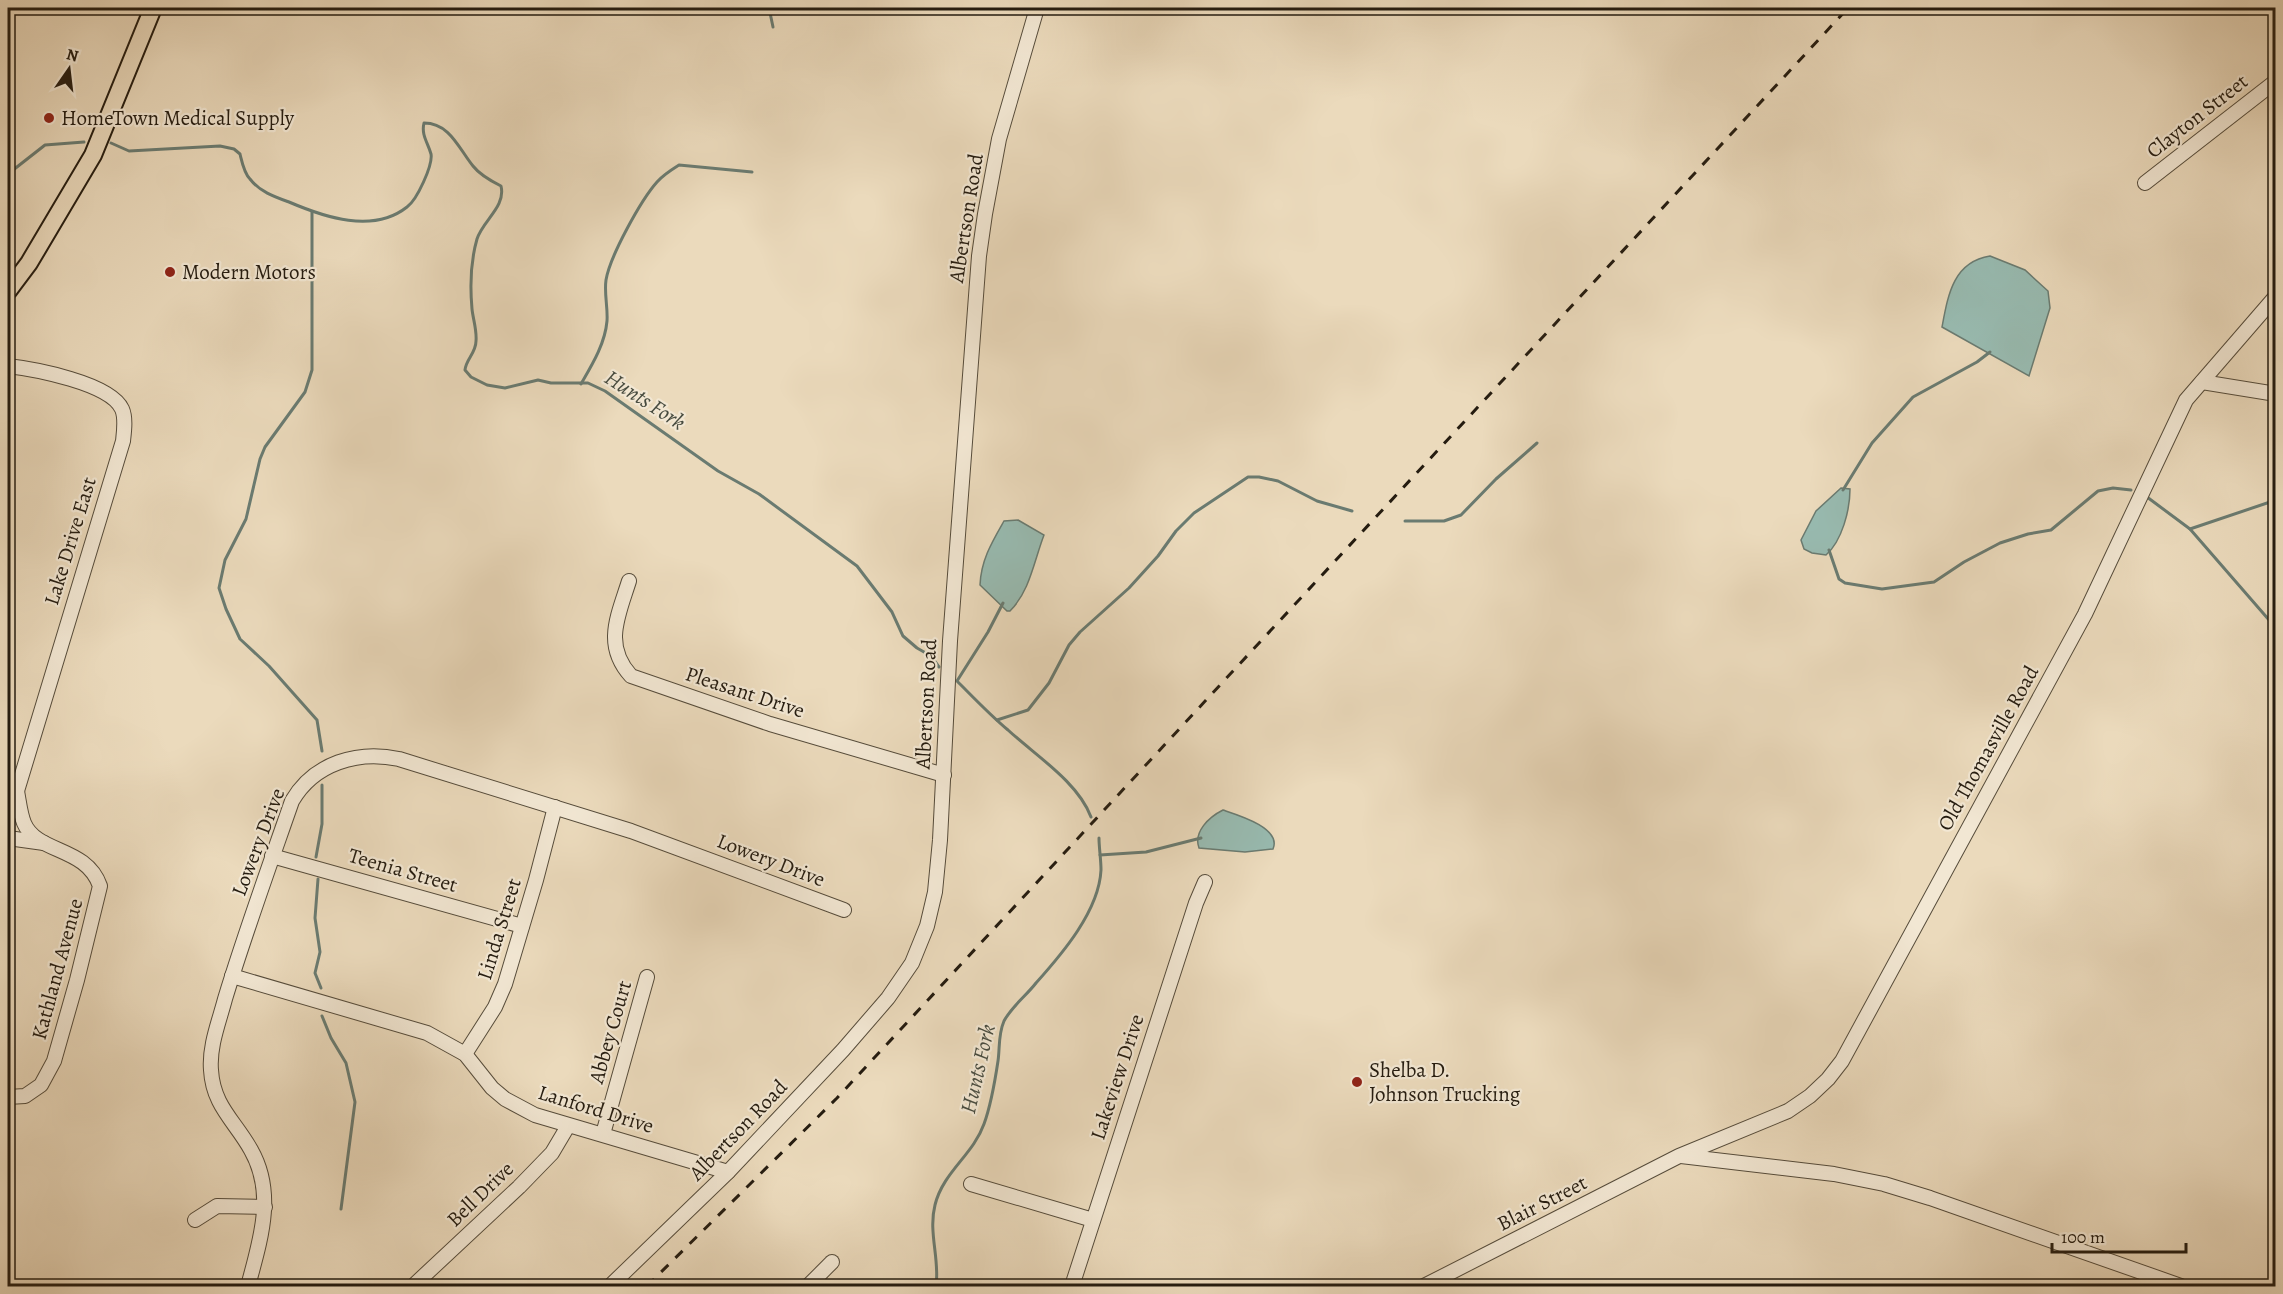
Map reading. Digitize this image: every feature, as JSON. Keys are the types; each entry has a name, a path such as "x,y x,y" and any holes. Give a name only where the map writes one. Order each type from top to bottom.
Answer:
{"main road":[{"path":"8,291 29,263 93,155 154,10"}],"street":[{"name":"Albertson Road","path":"610,1287 728,1172 843,1050 888,998 912,963 927,926 934,892 944,775 951,630 979,256 999,139 1037,8"},
{"name":"Clayton Street","path":"2145,183 2276,81"},
{"name":"Old Thomasville Road","path":"1679,1156 1788,1111 1828,1079 1842,1061 2085,614 2187,400 2276,296"},
{"name":"Lake Drive East","path":"8,366 72,379 100,389 122,409 124,425 123,441 12,796"},
{"path":"2202,382 2276,394"},
{"name":"Pleasant Drive","path":"629,581 617,621 615,642 620,662 631,676 770,724 944,775"},
{"name":"Lowery Drive","path":"248,1287 262,1231 265,1206 263,1181 251,1149 226,1116 213,1087 211,1072 213,1043 232,976 291,801 305,782 327,767 362,756 383,755 399,759 686,850 844,910"},
{"name":"Kathland Avenue","path":"8,1097 25,1096 42,1085 54,1060 100,886 96,874 80,859 47,844 34,835 24,824 12,796"},
{"name":"Linda Street","path":"465,1054 495,1007 505,984 555,807"},
{"path":"8,838 47,844"},
{"name":"Teenia Street","path":"272,856 522,926"},
{"name":"Lakeview Drive","path":"1072,1287 1196,903 1205,882"},
{"name":"Lanford Drive","path":"232,976 427,1033 465,1054 492,1088 505,1099 535,1115 728,1172"},
{"name":"Abbey Court","path":"603,1134 647,977"},
{"name":"Bell Drive","path":"412,1287 552,1153 568,1125"},
{"path":"1679,1156 1842,1175 1884,1184 1930,1198 2181,1287"},
{"name":"Blair Street","path":"1424,1287 1679,1156"},
{"path":"972,1184 1093,1220"},
{"path":"195,1220 210,1208 217,1206 265,1206"},
{"path":"808,1287 832,1262"}],"water":[{"path":"1990,256 2025,270 2048,291 2050,308 2029,376 1942,327 1950,292 1960,273 1978,259"},
{"path":"1841,488 1850,489 1850,497 1847,515 1837,542 1826,555 1804,549 1801,540 1816,511"},
{"path":"1018,520 1044,535 1027,585 1017,603 1010,611 1007,611 980,585 982,567 1004,521"},
{"path":"1223,810 1248,819 1265,829 1274,842 1273,849 1245,852 1199,848 1200,831 1212,817"}],"waterway":[{"path":"769,8 773,27"},
{"name":"Hunts Fork","path":"111,143 129,151 220,146 234,149 240,154 248,177 268,194 317,213 364,221 379,220 394,215 411,203 424,182 430,166 431,154 424,135 424,123 441,127 453,138 476,169 486,178 501,186 502,194 497,207 480,232 473,256 471,292 476,341 465,370 471,377 487,385 505,388 538,380 551,383 588,383 605,391 718,471 759,494 857,566 892,612 903,636 931,656 939,667"},
{"name":"Hunts Fork","path":"8,174 45,145 84,142"},
{"path":"581,384 604,338 607,316 606,280 613,257 627,229 657,182 679,165 752,172"},
{"path":"312,212 312,370 305,392 265,447 246,519 225,560 219,588 240,639 269,666 317,720 322,751"},
{"path":"1843,490 1872,443 1913,397 1977,362 1990,352"},
{"path":"1405,521 1444,521 1461,515 1496,479 1537,443"},
{"path":"997,720 1028,710 1049,683 1069,645 1080,632 1129,588 1158,556 1176,531 1194,513 1248,477 1278,481 1317,501 1352,511"},
{"path":"1829,550 1839,579 1845,583 1882,589 1934,582 1964,562 2000,543 2028,534 2051,530 2098,491 2113,488 2131,490"},
{"path":"2147,497 2190,529 2276,628"},
{"path":"2190,529 2276,500"},
{"name":"Hunts Fork","path":"1003,603 988,632 957,681 1066,781 1085,804 1091,817"},
{"path":"316,857 322,824 322,785"},
{"name":"Hunts Fork","path":"936,1286 937,1266 933,1215 939,1193 973,1145 984,1124 994,1085 1004,1021 1078,931 1094,901 1101,870 1099,838"},
{"path":"1100,855 1146,852 1201,838"},
{"path":"318,879 315,918 320,952 315,973 321,988"},
{"path":"322,1016 331,1038 346,1063 355,1102 341,1209"}],"railway":[{"path":"647,1286 837,1098 1848,8"}],"place":[{"name":"HomeTown Medical Supply","path":"49,118"},
{"name":"Modern Motors","path":"170,272"},
{"name":"Shelba D. Johnson Trucking","path":"1357,1082"}]}
